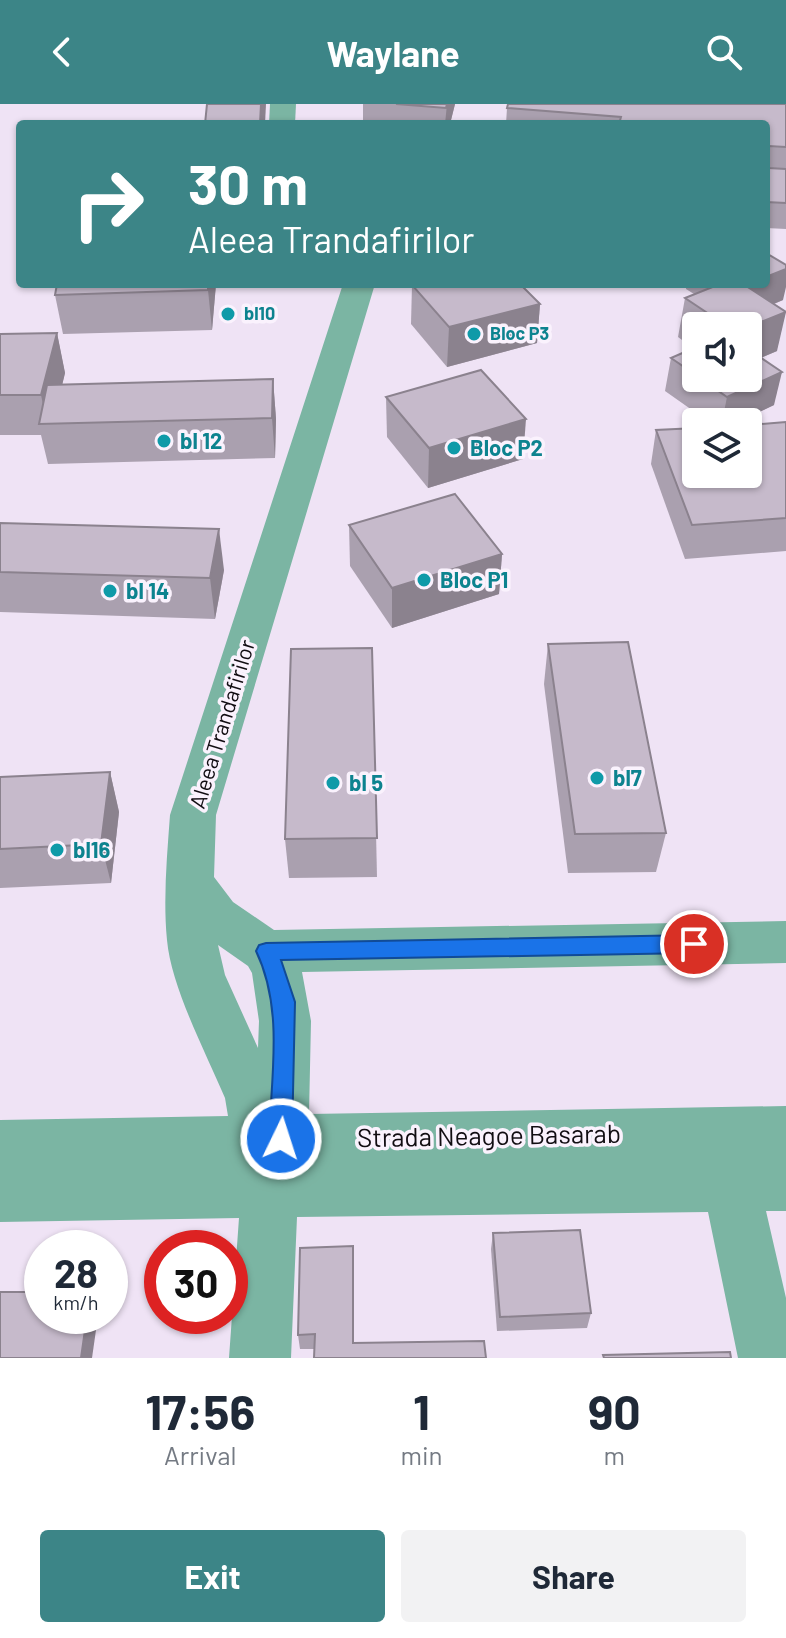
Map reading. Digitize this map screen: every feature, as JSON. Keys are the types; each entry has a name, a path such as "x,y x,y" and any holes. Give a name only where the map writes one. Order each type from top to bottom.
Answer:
{"street":[{"name":"Aleea Trandafirilor","path":"271,1156 252,1098 200,975 192,942 190,881 193,815 346,288"},
{"path":"190,881 216,917 266,951 277,972 284,1002 271,1156 260,1358"},
{"path":"266,951 786,942"},
{"path":"0,1146 745,1167 786,1132"},
{"path":"0,1194 271,1156"},
{"path":"745,1167 769,1358"}],"building":[{"path":"207,104 261,104 260,120 205,120"},
{"path":"396,104 447,104 446,108"},
{"path":"508,104 786,104 786,147 770,146 770,120 620,120 621,117 507,108"},
{"path":"770,168 786,169 786,203 770,202"},
{"path":"770,255 786,265 786,269 770,275"},
{"path":"56,288 208,288 208,290 55,295"},
{"path":"415,288 524,288 540,304 449,327"},
{"path":"710,288 749,288 786,312 762,321 762,312 706,312 685,298"},
{"path":"57,333 41,395 0,395 0,334"},
{"path":"682,353 682,365 671,358"},
{"path":"762,358 782,372 762,381"},
{"path":"481,370 526,419 429,448 386,397"},
{"path":"273,379 272,418 39,424 47,385"},
{"path":"720,392 738,392 727,397"},
{"path":"786,422 786,518 692,525 656,430 682,429 682,488 762,488 762,424"},
{"path":"455,494 502,554 392,588 349,525"},
{"path":"0,523 219,529 210,578 0,572"},
{"name":"bl7","path":"628,642 666,833 575,834 548,644"},
{"name":"bl 5","path":"372,648 377,838 285,839 291,649"},
{"path":"110,772 101,844 0,849 0,777"},
{"path":"580,1230 591,1313 500,1317 493,1233"},
{"path":"353,1246 353,1343 484,1341 486,1358 314,1358 315,1334 298,1335 300,1248"},
{"path":"0,1292 24,1292 24,1334 84,1334 81,1358 0,1358"},
{"path":"730,1352 731,1358 604,1358 603,1355"}],"place":[{"name":"bl10","path":"228,314"},
{"name":"Bloc P3","path":"474,334"},
{"name":"bl 12","path":"164,441"},
{"name":"Bloc P2","path":"454,448"},
{"name":"Bloc P1","path":"424,580"},
{"name":"bl 14","path":"110,591"},
{"name":"bl7","path":"597,778"},
{"name":"bl 5","path":"333,783"},
{"name":"bl16","path":"57,850"}],"route":[{"path":"281,1139 284,1002 277,972 266,951 694,944"}]}
